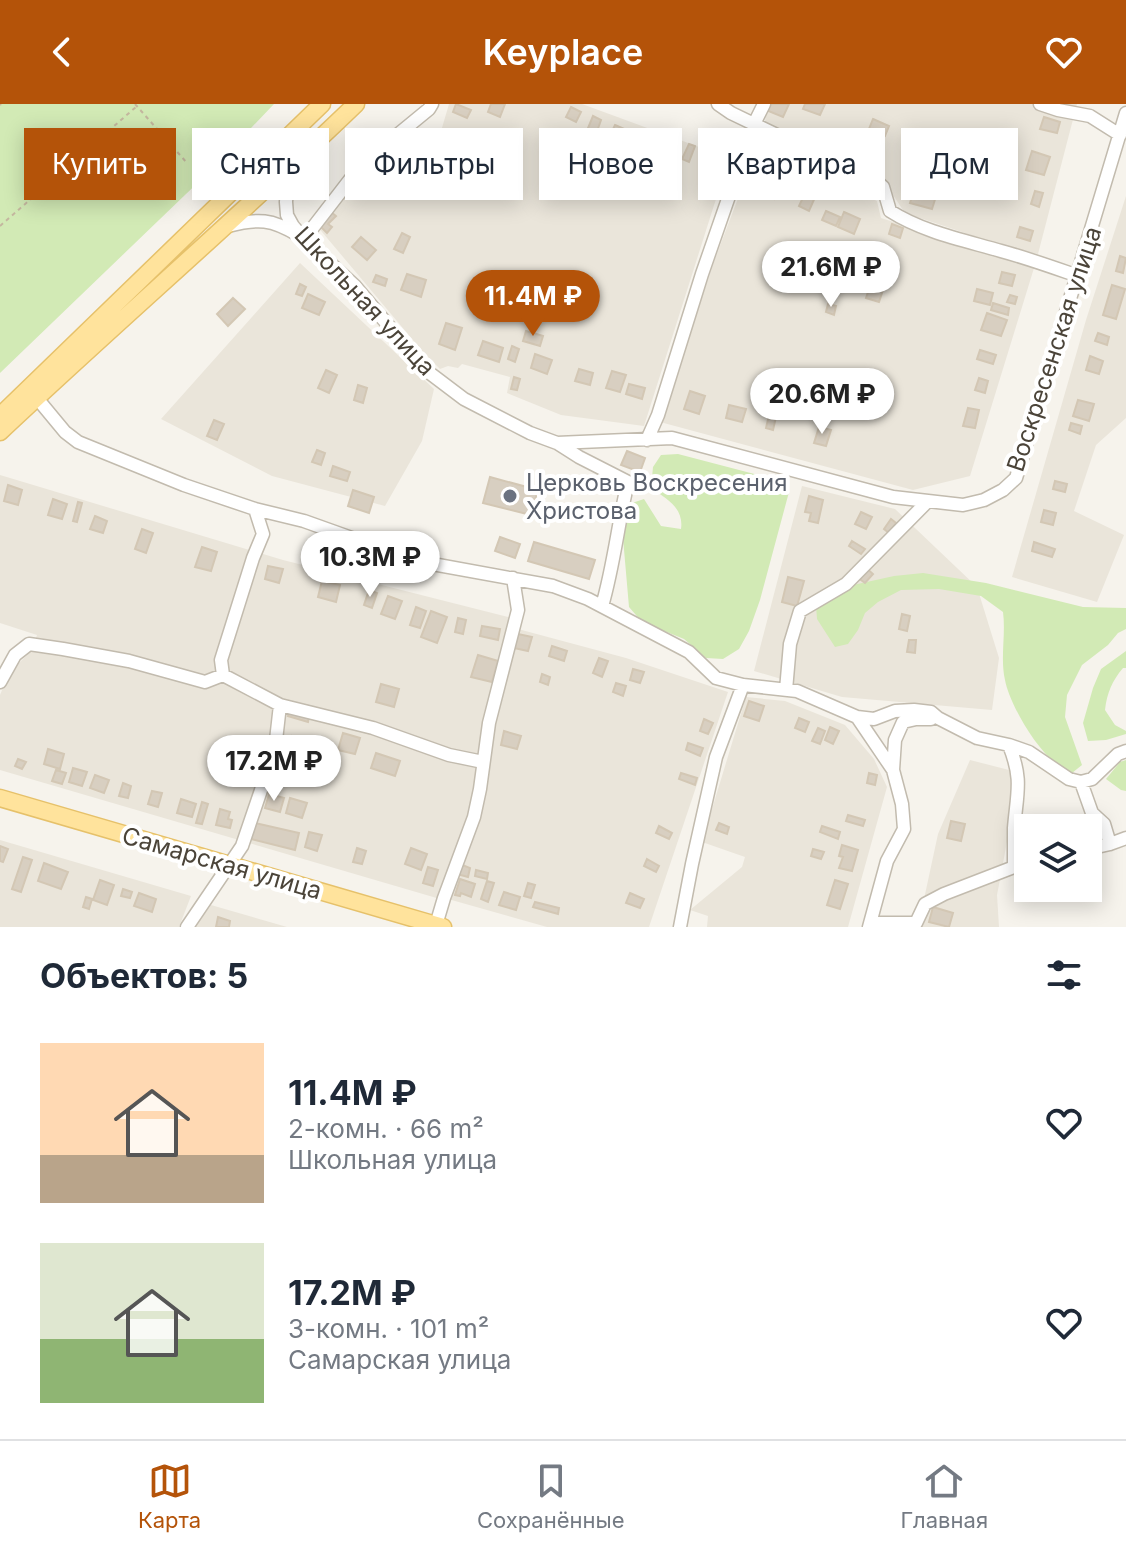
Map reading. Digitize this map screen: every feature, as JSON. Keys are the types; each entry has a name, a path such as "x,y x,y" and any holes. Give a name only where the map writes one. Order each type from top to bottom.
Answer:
{"main road":[{"path":"0,416 322,104"},
{"path":"329,130 356,104"},
{"path":"0,432 254,200"},
{"name":"Самарская улица","path":"0,798 440,926"}],"street":[{"path":"224,227 261,220 285,227 304,239 362,164 432,104"},
{"path":"718,104 731,113 875,180 883,187 890,211 903,220 945,236 1078,276"},
{"path":"647,440 658,415 754,124 764,104"},
{"path":"1040,104 1090,116 1120,135"},
{"name":"Воскресенская улица","path":"1003,490 1016,478 1126,113"},
{"name":"Школьная улица","path":"286,200 287,215 293,226 355,286 427,371 464,399 530,433 557,443 672,438 893,497 963,505 984,500 1003,490"},
{"path":"36,397 65,432 78,442 184,485 255,509 304,521 416,561 553,586 588,599 689,652 716,678 743,685 797,691 857,717 874,719 895,711 931,712 977,738 1029,752 1069,779 1081,782 1092,779 1118,754 1126,751"},
{"path":"557,443 628,482 611,576 602,606"},
{"path":"786,690 790,644 800,611 846,584 928,501"},
{"path":"223,675 221,660 263,534 255,509"},
{"path":"440,926 444,898 474,817 489,723 518,610 513,578"},
{"path":"0,682 15,655 29,644 129,661 205,682 223,675 280,705 373,728 449,755 483,762"},
{"path":"680,927 716,757 743,685"},
{"path":"187,927 242,846 275,749 280,705"},
{"path":"857,717 893,770"},
{"path":"938,718 903,722 895,740 893,770 902,804 904,829 887,861 870,925 916,923 925,904 1014,867"},
{"path":"1009,745 1019,785 1016,814"},
{"path":"1081,782 1092,813 1104,824 1110,844"},
{"path":"1102,846 1126,838"}],"path":[{"path":"0,226 136,105 187,163"}],"shaded area":[{"path":"449,104 582,104 647,128 539,128 539,200 682,200 682,141 698,147 698,200 716,200 644,426 561,415 507,393 510,377 462,364 458,368 448,366 440,369 317,226 345,196 345,200 523,200 523,128 442,128"},
{"path":"770,104 1077,104 1038,254 1016,250 905,213 885,183 885,128 775,128 765,123"},
{"path":"1126,196 1126,418 1096,445 1074,511 1124,535 1097,602 1012,577 1086,320"},
{"path":"737,200 875,200 881,218 1034,268 970,476 913,490 660,422"},
{"path":"300,263 434,389 422,441 385,506 272,476 161,419"},
{"path":"0,475 283,560 512,618 478,753 470,814 440,899 0,770 0,695 9,673 32,650 37,635 0,623"},
{"path":"802,486 895,509 977,587 999,658 992,710 842,697 754,671"},
{"path":"518,629 626,658 728,692 649,927 547,927 448,899"},
{"path":"746,697 785,701 845,725 874,759 887,787 848,927 707,927 708,916 690,910 742,867 745,857 702,842"},
{"path":"970,760 1013,771 1012,815 997,895 999,927 918,927 938,834"},
{"path":"0,840 191,896 179,927 0,927"},
{"path":"211,905 287,927 195,927"}],"green space":[{"path":"0,104 274,104 251,128 192,128 192,188 0,373"},
{"path":"678,454 781,481 789,492 749,631 739,649 723,659 706,658 684,639 642,622 629,607 623,538 627,515 632,503 644,499 661,526 681,529 677,510 651,488 653,467 661,455"},
{"path":"923,573 986,583 1083,607 1126,608 1126,629 1082,665 1067,695 1065,717 1082,765 1072,773 1040,748 1021,719 1008,691 1004,672 1003,612 981,596 939,589 901,590 865,613 848,644 835,647 817,619 816,606 853,585"},
{"path":"1126,651 1126,668 1113,683 1105,710 1126,734 1088,741 1083,723 1101,669"},
{"path":"1126,760 1126,791 1106,779 1120,762"}],"building":[{"path":"456,104 471,110 467,118 453,112"},
{"path":"491,104 505,104 500,117 488,112"},
{"path":"769,104 789,104 783,117 766,110"},
{"path":"805,104 825,104 820,115 803,109"},
{"path":"571,107 581,112 576,122 566,117"},
{"path":"593,116 601,120 598,128 588,128"},
{"path":"1044,117 1060,122 1057,133 1040,129"},
{"path":"873,119 889,126 885,136 885,128 869,128"},
{"path":"689,144 695,146 689,162 682,159"},
{"path":"1032,151 1050,157 1044,175 1026,170"},
{"path":"1035,191 1043,193 1039,207 1031,204"},
{"path":"802,200 814,200 809,211 799,206"},
{"path":"911,200 935,200 932,209 910,203"},
{"path":"826,211 840,217 836,226 822,220"},
{"path":"331,212 336,216 328,224 332,227 327,233 319,225"},
{"path":"844,212 860,219 854,234 838,227"},
{"path":"892,224 903,228 900,238 889,234"},
{"path":"1020,227 1033,231 1030,241 1017,237"},
{"path":"402,233 410,237 403,253 394,249"},
{"path":"361,237 376,250 367,260 352,247"},
{"path":"1120,256 1126,258 1123,273 1116,271"},
{"path":"880,266 894,269 892,277 878,273"},
{"path":"1002,272 1015,275 1012,286 999,283"},
{"path":"407,274 426,280 421,297 401,290"},
{"path":"376,275 387,279 385,286 373,282"},
{"path":"871,283 884,287 879,302 866,298"},
{"path":"300,284 306,287 302,296 296,294"},
{"path":"1112,285 1125,289 1116,319 1103,315"},
{"path":"977,289 993,293 990,305 974,301"},
{"path":"308,294 325,302 319,315 302,308"},
{"path":"1010,295 1017,297 1015,304 1007,302"},
{"path":"233,298 245,309 228,326 217,314"},
{"path":"993,303 1009,308 1008,315 991,310"},
{"path":"828,304 836,306 834,315 826,312"},
{"path":"987,313 1007,320 1001,336 981,330"},
{"path":"446,323 462,328 455,350 439,344"},
{"path":"526,331 543,336 540,346 523,341"},
{"path":"1098,333 1109,337 1107,345 1095,341"},
{"path":"483,341 503,348 499,362 478,355"},
{"path":"512,346 519,349 515,362 508,359"},
{"path":"980,350 996,355 993,364 977,359"},
{"path":"535,354 552,360 547,374 531,368"},
{"path":"1090,356 1103,361 1099,374 1086,370"},
{"path":"579,369 593,373 590,385 575,381"},
{"path":"326,370 337,375 329,393 318,388"},
{"path":"612,371 626,375 620,392 606,388"},
{"path":"514,377 520,379 517,390 511,389"},
{"path":"791,377 802,379 798,400 787,398"},
{"path":"979,378 988,381 985,393 975,390"},
{"path":"629,384 645,388 642,399 626,394"},
{"path":"358,385 367,388 363,403 354,400"},
{"path":"690,391 705,396 699,414 684,409"},
{"path":"1078,400 1094,404 1089,421 1073,416"},
{"path":"729,405 746,409 742,422 726,418"},
{"path":"968,408 979,410 975,428 963,426"},
{"path":"769,415 776,417 773,430 766,428"},
{"path":"214,420 224,424 217,440 207,436"},
{"path":"1071,423 1082,426 1080,434 1069,430"},
{"path":"819,427 831,430 826,446 814,443"},
{"path":"317,450 325,453 321,465 312,462"},
{"path":"627,451 645,458 640,472 621,465"},
{"path":"333,466 350,472 347,481 330,476"},
{"name":"Церковь Воскресения Христова","path":"490,477 538,490 531,515 483,503"},
{"path":"1055,481 1067,484 1065,492 1053,489"},
{"path":"609,484 619,487 617,494 607,490"},
{"path":"8,485 22,490 18,505 4,501"},
{"path":"353,490 374,497 369,513 348,506"},
{"path":"809,496 823,500 818,523 809,521 811,513 805,512"},
{"path":"53,499 67,504 62,519 48,515"},
{"path":"78,502 82,503 77,522 73,521"},
{"path":"1044,510 1056,513 1053,525 1041,522"},
{"path":"861,512 872,517 866,529 855,524"},
{"path":"95,516 107,521 103,533 90,529"},
{"path":"891,519 896,523 889,533 884,529"},
{"path":"142,529 153,533 146,553 135,549"},
{"path":"500,537 520,544 515,558 495,551"},
{"path":"852,541 865,549 861,554 849,546"},
{"path":"534,542 595,560 589,579 528,561"},
{"path":"1034,542 1055,549 1052,557 1032,551"},
{"path":"202,547 217,552 211,571 195,567"},
{"path":"268,566 283,569 279,583 265,579"},
{"path":"865,567 873,574 865,583 857,577"},
{"path":"788,577 804,581 797,606 782,602"},
{"path":"322,581 340,585 336,602 318,597"},
{"path":"369,590 377,593 372,608 364,605"},
{"path":"388,596 402,601 395,619 381,614"},
{"path":"416,607 426,611 420,628 410,625"},
{"path":"431,611 447,617 437,643 421,637"},
{"path":"902,614 910,616 907,631 899,629"},
{"path":"458,618 466,620 463,634 455,632"},
{"path":"482,626 500,629 498,640 480,636"},
{"path":"518,634 532,637 528,651 514,648"},
{"path":"909,640 916,640 915,653 907,652"},
{"path":"552,646 567,651 564,661 549,656"},
{"path":"478,655 498,661 492,682 471,677"},
{"path":"599,658 608,661 602,677 593,673"},
{"path":"633,669 644,672 640,683 630,680"},
{"path":"542,674 550,677 548,685 540,682"},
{"path":"616,683 626,686 623,696 613,692"},
{"path":"381,684 399,689 394,707 376,702"},
{"path":"749,701 764,706 759,721 744,716"},
{"path":"290,711 309,717 308,722 288,716"},
{"path":"799,718 809,722 805,732 795,728"},
{"path":"704,719 713,723 708,734 700,731"},
{"path":"830,727 839,731 833,744 825,740"},
{"path":"818,728 825,731 820,744 812,741"},
{"path":"504,731 521,736 517,749 501,745"},
{"path":"343,733 360,738 355,754 338,750"},
{"path":"292,736 312,743 310,748 320,752 312,778 303,775 304,770 292,766 297,750 288,747"},
{"path":"688,743 703,748 700,756 686,750"},
{"path":"48,749 64,754 60,769 44,764"},
{"path":"376,753 400,761 395,776 371,768"},
{"path":"18,759 26,762 22,769 15,766"},
{"path":"73,768 87,772 82,786 69,782"},
{"path":"56,770 66,773 62,784 52,781"},
{"path":"681,773 697,778 695,785 679,779"},
{"path":"869,773 877,775 875,785 867,783"},
{"path":"95,775 109,780 104,793 90,788"},
{"path":"123,783 131,786 128,798 119,796"},
{"path":"152,791 162,793 158,807 148,804"},
{"path":"269,794 284,798 280,812 265,808"},
{"path":"290,798 307,803 302,818 286,813"},
{"path":"181,799 196,804 192,817 177,813"},
{"path":"202,802 208,804 202,824 196,823"},
{"path":"220,809 230,812 230,828 216,825"},
{"path":"848,815 865,820 863,826 846,821"},
{"path":"951,821 965,824 961,841 947,838"},
{"path":"255,823 299,833 295,850 251,839"},
{"path":"719,823 729,827 727,834 716,830"},
{"path":"659,826 672,833 669,839 656,833"},
{"path":"822,826 840,832 838,839 820,832"},
{"path":"309,832 322,835 317,851 305,847"},
{"path":"842,845 858,850 852,871 839,868 843,857 839,856"},
{"path":"0,846 8,849 3,862 0,861"},
{"path":"357,848 366,851 362,864 353,862"},
{"path":"411,848 427,854 421,870 405,864"},
{"path":"813,849 824,852 821,859 811,856"},
{"path":"23,857 32,860 21,892 12,889"},
{"path":"647,859 659,866 656,872 644,866"},
{"path":"44,863 68,872 61,889 38,881"},
{"path":"460,864 470,868 468,877 457,874"},
{"path":"428,867 438,870 433,886 423,883"},
{"path":"476,870 488,873 487,879 475,876"},
{"path":"460,879 475,884 471,897 461,893 460,896 455,895"},
{"path":"100,880 114,885 107,905 93,900"},
{"path":"835,880 848,884 840,909 827,905"},
{"path":"487,881 494,883 488,902 481,899"},
{"path":"528,883 535,885 531,898 524,896"},
{"path":"123,889 132,892 130,898 121,896"},
{"path":"504,892 520,897 516,910 499,905"},
{"path":"139,893 156,899 152,912 134,906"},
{"path":"630,893 644,899 640,908 626,903"},
{"path":"86,897 92,899 89,909 83,907"},
{"path":"535,902 559,908 558,914 533,907"},
{"path":"933,907 953,913 949,927 929,922"},
{"path":"218,917 230,921 229,927 216,927"}],"place":[{"name":"Церковь Воскресения Христова","path":"510,496"}]}
